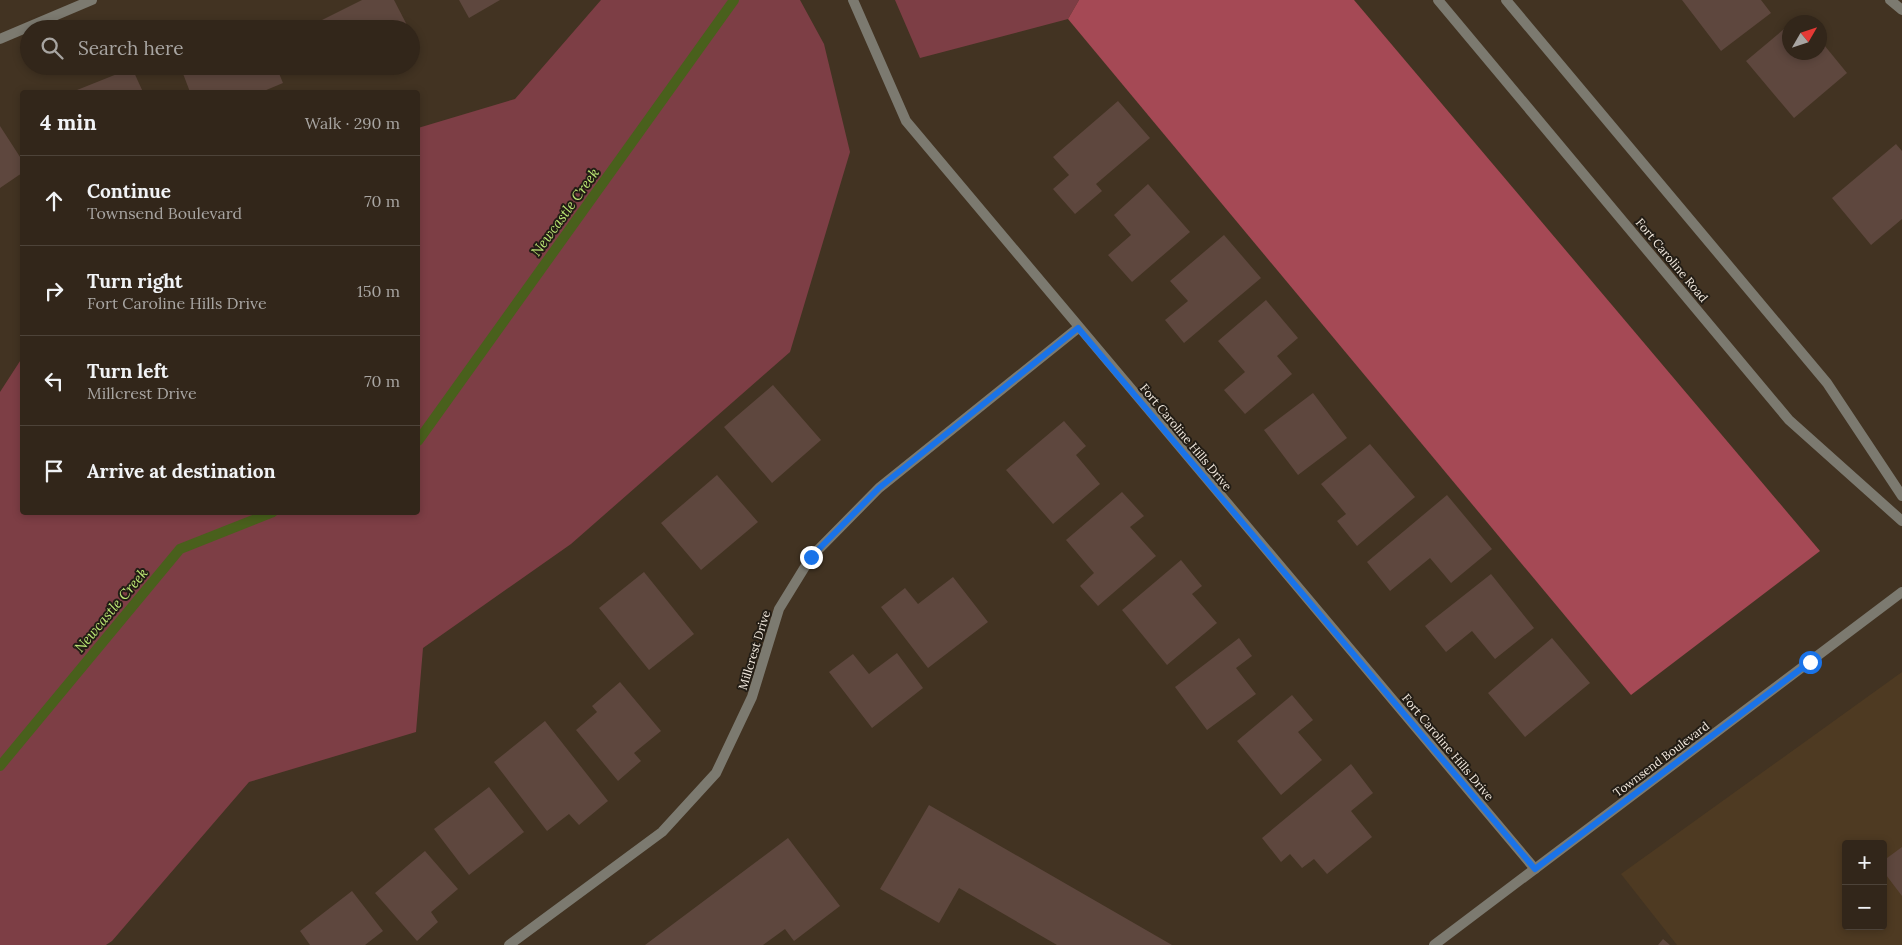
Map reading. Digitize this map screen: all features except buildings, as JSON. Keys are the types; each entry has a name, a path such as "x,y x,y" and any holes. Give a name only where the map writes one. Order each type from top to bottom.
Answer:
{"street":[{"path":"45,20 92,0"},
{"name":"Fort Caroline Hills Drive","path":"853,0 906,121 1078,328 1535,869"},
{"name":"Fort Caroline Road","path":"1438,0 1789,420 1902,521"},
{"path":"1506,0 1827,383 1902,496"},
{"path":"1890,0 1902,10"},
{"path":"0,39 20,31"},
{"name":"Millcrest Drive","path":"510,945 662,832 716,773 752,697 779,609 811,557 879,488 1078,328"},
{"name":"Townsend Boulevard","path":"1434,945 1902,592"}],"shaded area":[{"path":"601,0 800,0 824,44 850,152 790,352 571,544 423,648 416,732 249,782 112,941 106,945 0,945 0,392 20,361 20,515 420,515 420,127 515,99"},
{"path":"895,0 1079,0 1068,19 920,58"},
{"path":"1079,0 1354,0 1820,551 1631,695 1068,19"},
{"path":"1902,672 1902,945 1677,945 1621,874"}],"waterway":[{"name":"Newcastle Creek","path":"420,438 734,0"},
{"name":"Newcastle Creek","path":"0,766 180,549 265,515"}],"route":[{"path":"811,557 879,488 1078,328 1535,869 1810,662"}]}
